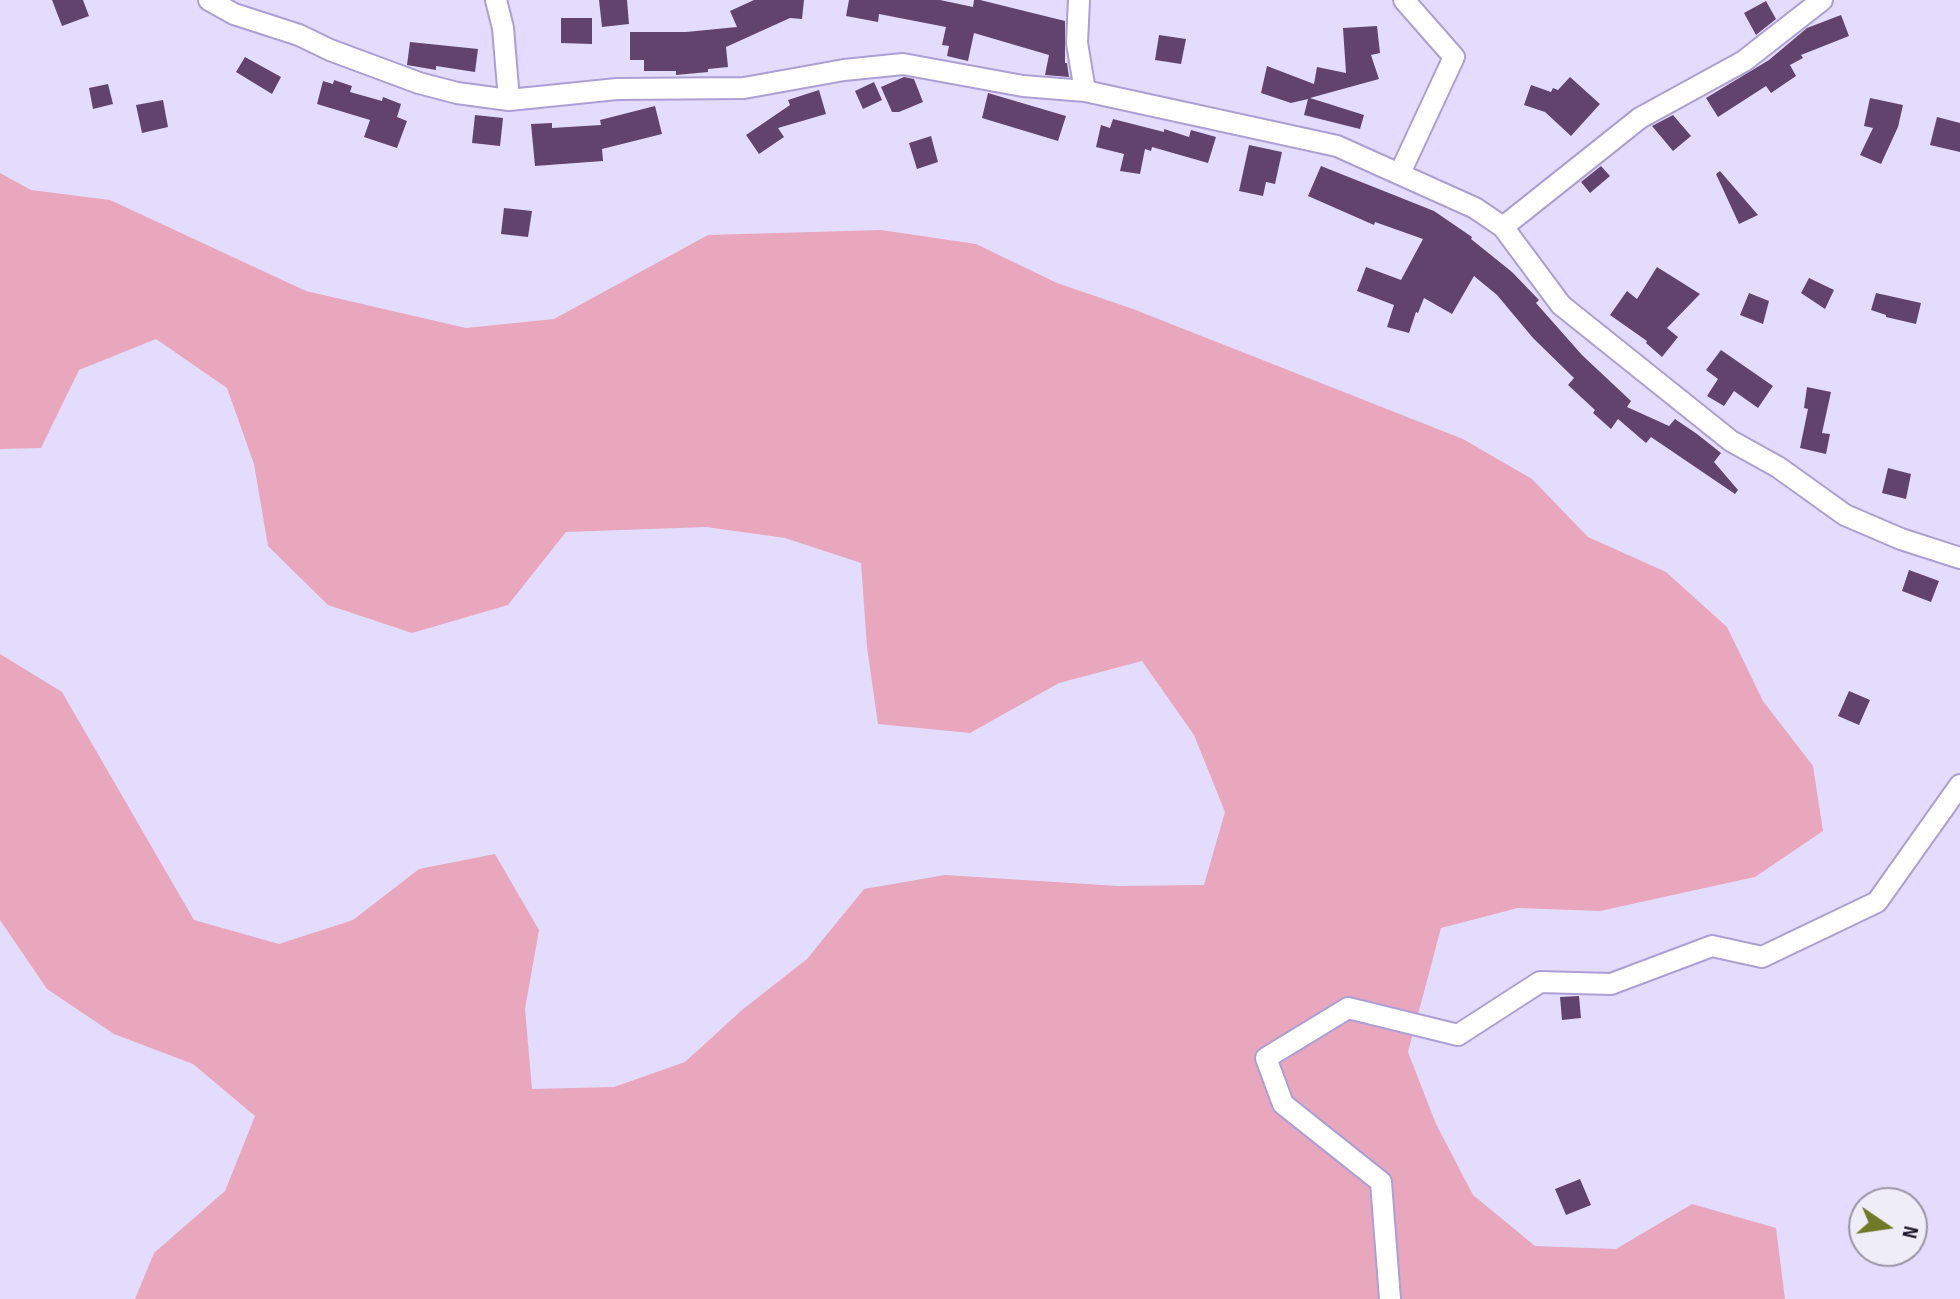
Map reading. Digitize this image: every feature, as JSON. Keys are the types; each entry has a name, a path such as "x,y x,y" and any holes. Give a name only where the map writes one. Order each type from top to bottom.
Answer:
{"street":[{"path":"209,0 234,14 299,35 330,50 419,83 457,93 509,100 617,89 744,88 844,70 903,64 1023,86 1085,91 1337,146 1475,208 1503,227 1561,305 1731,441 1778,467 1845,515 1901,539 1960,558"},
{"path":"496,0 503,28 509,100"},
{"path":"1079,0 1077,43 1085,91"},
{"path":"1400,173 1454,57 1404,0"},
{"path":"1503,227 1640,118 1744,61 1822,0"},
{"path":"1390,1299 1381,1182 1283,1104 1266,1058 1348,1008 1458,1035 1540,982 1611,984 1712,946 1762,957 1877,902 1960,785"}],"shaded area":[{"path":"0,173 31,190 110,200 306,291 466,328 554,319 708,235 881,230 976,244 1057,283 1133,309 1463,439 1532,479 1588,537 1666,572 1727,627 1763,701 1813,766 1823,831 1755,877 1600,911 1518,908 1441,928 1408,1052 1436,1124 1473,1195 1535,1246 1616,1249 1692,1204 1776,1228 1785,1299 135,1299 154,1253 225,1191 255,1116 193,1064 114,1034 47,989 0,920 0,654 62,692 194,920 279,944 353,920 419,869 495,854 539,930 525,1009 532,1089 614,1087 685,1062 742,1010 807,959 864,889 945,875 1118,886 1204,885 1225,812 1194,735 1142,661 1059,683 970,733 878,724 867,647 861,563 785,538 706,527 566,532 508,605 412,633 328,605 268,546 254,464 227,388 156,339 79,370 41,448 0,449"}],"building":[{"path":"52,0 83,0 89,16 62,26"},
{"path":"599,0 627,0 629,24 602,27"},
{"path":"754,0 804,0 802,19 790,18 726,47 728,67 708,69 708,72 676,75 676,71 644,71 644,60 630,60 630,32 686,32 737,27 730,11"},
{"path":"849,0 940,0 973,7 974,0 980,0 1065,21 1065,63 1069,77 1045,75 1049,55 974,33 968,61 947,56 949,46 942,45 946,27 879,14 878,22 846,16"},
{"path":"1766,1 1776,19 1756,35 1744,13"},
{"path":"1841,15 1849,36 1801,55 1803,58 1790,65 1796,76 1771,93 1766,86 1718,117 1706,98 1769,60 1807,28"},
{"path":"561,18 592,18 592,44 561,43"},
{"path":"1377,26 1380,53 1371,55 1379,79 1310,98 1364,115 1360,129 1304,115 1308,99 1291,103 1261,93 1267,66 1314,84 1317,67 1346,73 1343,28"},
{"path":"1159,35 1186,39 1181,64 1155,60"},
{"path":"410,42 478,49 475,72 407,65"},
{"path":"245,57 281,77 272,94 236,72"},
{"path":"904,77 914,79 923,102 892,112 881,87"},
{"path":"1570,77 1600,104 1571,136 1545,112 1524,105 1531,85 1551,92 1553,88 1558,90"},
{"path":"334,80 352,86 350,92 382,101 383,97 401,104 397,117 407,121 397,148 364,137 370,120 317,104 323,81 333,84"},
{"path":"874,82 882,100 863,109 855,91"},
{"path":"108,84 113,104 93,109 89,88"},
{"path":"819,90 826,114 778,128 784,137 759,154 746,135 790,105 788,100"},
{"path":"988,93 1066,116 1058,141 982,118"},
{"path":"1870,98 1903,105 1898,127 1881,164 1860,155 1873,128 1864,126"},
{"path":"163,100 168,127 142,133 136,105"},
{"path":"655,106 662,134 602,149 603,161 535,166 531,124 552,123 552,128 601,125 600,120"},
{"path":"475,115 503,118 500,146 472,143"},
{"path":"1673,115 1691,136 1673,151 1652,126"},
{"path":"1937,117 1960,123 1960,152 1930,145"},
{"path":"1113,119 1189,137 1191,130 1216,137 1208,163 1152,147 1151,151 1145,149 1140,174 1120,171 1124,154 1096,147 1101,125 1110,128"},
{"path":"931,136 938,162 917,169 909,143"},
{"path":"1249,145 1282,152 1275,184 1266,182 1263,196 1239,191"},
{"path":"1321,166 1434,211 1472,237 1539,300 1536,303 1582,355 1631,401 1627,407 1669,426 1675,419 1721,453 1714,462 1738,490 1735,494 1651,437 1646,443 1618,419 1611,429 1568,385 1574,378 1533,338 1497,295 1474,276 1452,314 1424,298 1409,333 1387,327 1394,305 1357,291 1366,267 1401,280 1423,239 1375,222 1374,225 1308,196"},
{"path":"1601,166 1610,176 1590,193 1581,182"},
{"path":"1720,171 1758,215 1739,224 1716,174"},
{"path":"504,208 532,211 528,237 501,234"},
{"path":"1657,267 1700,294 1667,328 1678,337 1662,357 1647,341 1610,315 1627,291 1637,299"},
{"path":"1809,278 1834,290 1825,309 1801,293"},
{"path":"1749,293 1769,301 1763,324 1740,315"},
{"path":"1876,293 1921,303 1916,324 1871,310"},
{"path":"1721,350 1773,386 1758,408 1734,391 1724,406 1707,396 1718,379 1706,370"},
{"path":"1807,387 1831,392 1822,433 1830,434 1826,454 1800,448 1808,409 1804,408"},
{"path":"1888,468 1911,474 1906,499 1882,493"},
{"path":"1909,570 1939,581 1931,602 1902,591"},
{"path":"1849,691 1870,700 1859,725 1838,716"},
{"path":"1579,996 1581,1018 1562,1020 1560,997"},
{"path":"1580,1179 1591,1205 1566,1215 1555,1189"}]}
